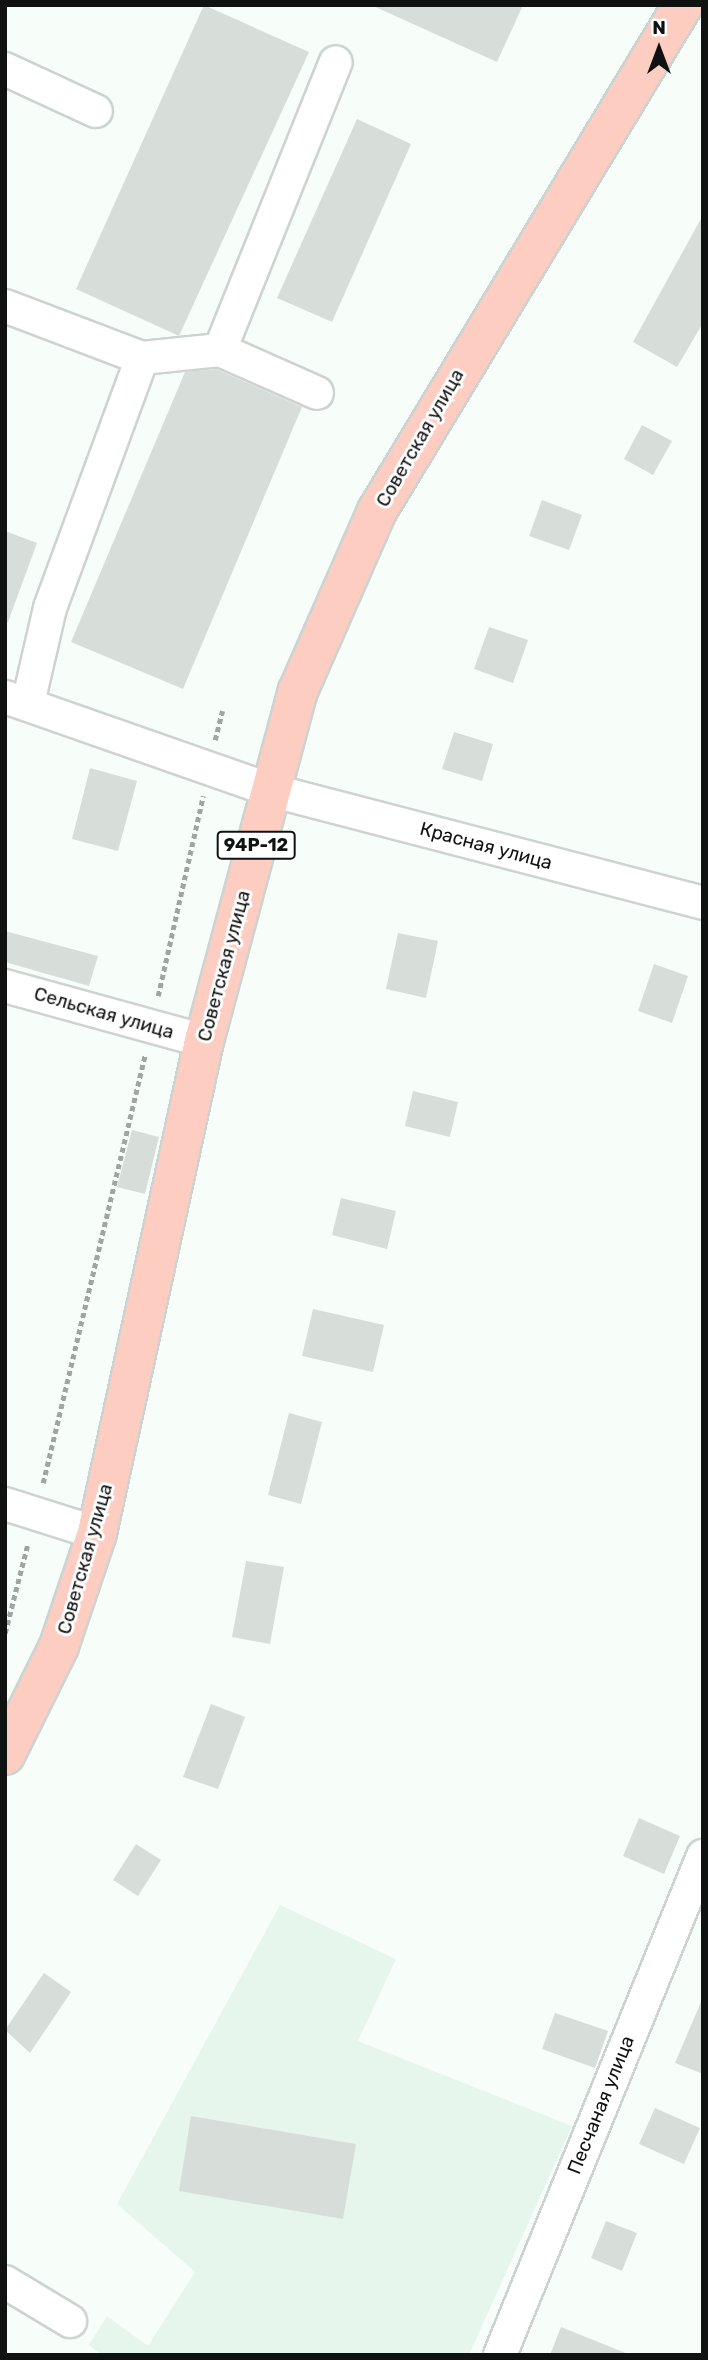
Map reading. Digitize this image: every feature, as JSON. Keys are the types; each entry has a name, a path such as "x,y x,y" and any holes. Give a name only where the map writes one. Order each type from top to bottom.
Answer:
{"main road":[{"name":"Советская улица","path":"5,1755 59,1646 97,1533 204,1041 298,691 377,511 683,5"}],"street":[{"path":"220,350 336,62"},
{"path":"5,69 96,111"},
{"path":"5,306 142,358 220,350 317,393"},
{"path":"16,700 142,358"},
{"name":"Красная улица","path":"16,700 270,790 703,903"},
{"name":"Сельская улица","path":"5,986 204,1041"},
{"path":"5,1504 97,1533"},
{"name":"Песчаная улица","path":"500,2355 703,1856"},
{"path":"5,2282 70,2321"}],"path":[{"path":"5,1633 152,1027 222,710"}],"shaded area":[{"path":"280,1905 396,1959 358,2041 572,2126 469,2355 102,2355 89,2345 107,2316 148,2346 195,2272 117,2204"}],"building":[{"path":"204,5 309,52 179,336 76,289"},
{"path":"371,5 523,5 497,62"},
{"path":"357,119 411,144 332,322 277,298"},
{"path":"703,215 703,323 677,367 633,342"},
{"path":"216,369 302,407 183,689 71,642 185,372"},
{"path":"642,425 672,441 653,475 624,459"},
{"path":"542,500 582,515 569,550 529,536"},
{"path":"5,531 37,543 8,622 5,621"},
{"path":"489,627 528,640 513,683 474,669"},
{"path":"454,732 493,744 482,781 442,769"},
{"path":"90,768 137,781 118,851 72,839"},
{"path":"5,931 98,956 89,986 5,962"},
{"path":"398,933 438,941 426,998 386,989"},
{"path":"654,964 688,976 672,1023 638,1011"},
{"path":"413,1091 458,1102 450,1137 405,1126"},
{"path":"132,1130 159,1137 145,1194 117,1187"},
{"path":"341,1198 396,1211 387,1249 332,1235"},
{"path":"313,1309 384,1325 373,1372 302,1356"},
{"path":"289,1413 322,1422 301,1504 268,1495"},
{"path":"246,1561 284,1567 270,1644 232,1637"},
{"path":"211,1704 245,1717 218,1789 183,1777"},
{"path":"639,1818 680,1836 664,1874 623,1856"},
{"path":"136,1844 161,1860 138,1896 113,1880"},
{"path":"44,1973 71,1992 30,2053 5,2030"},
{"path":"703,1997 703,2074 675,2063"},
{"path":"555,2013 608,2031 595,2068 542,2049"},
{"path":"655,2108 700,2128 684,2164 639,2144"},
{"path":"191,2116 356,2144 343,2219 179,2191"},
{"path":"606,2221 637,2233 622,2271 591,2258"},
{"path":"561,2327 628,2354 628,2355 550,2355"}]}
